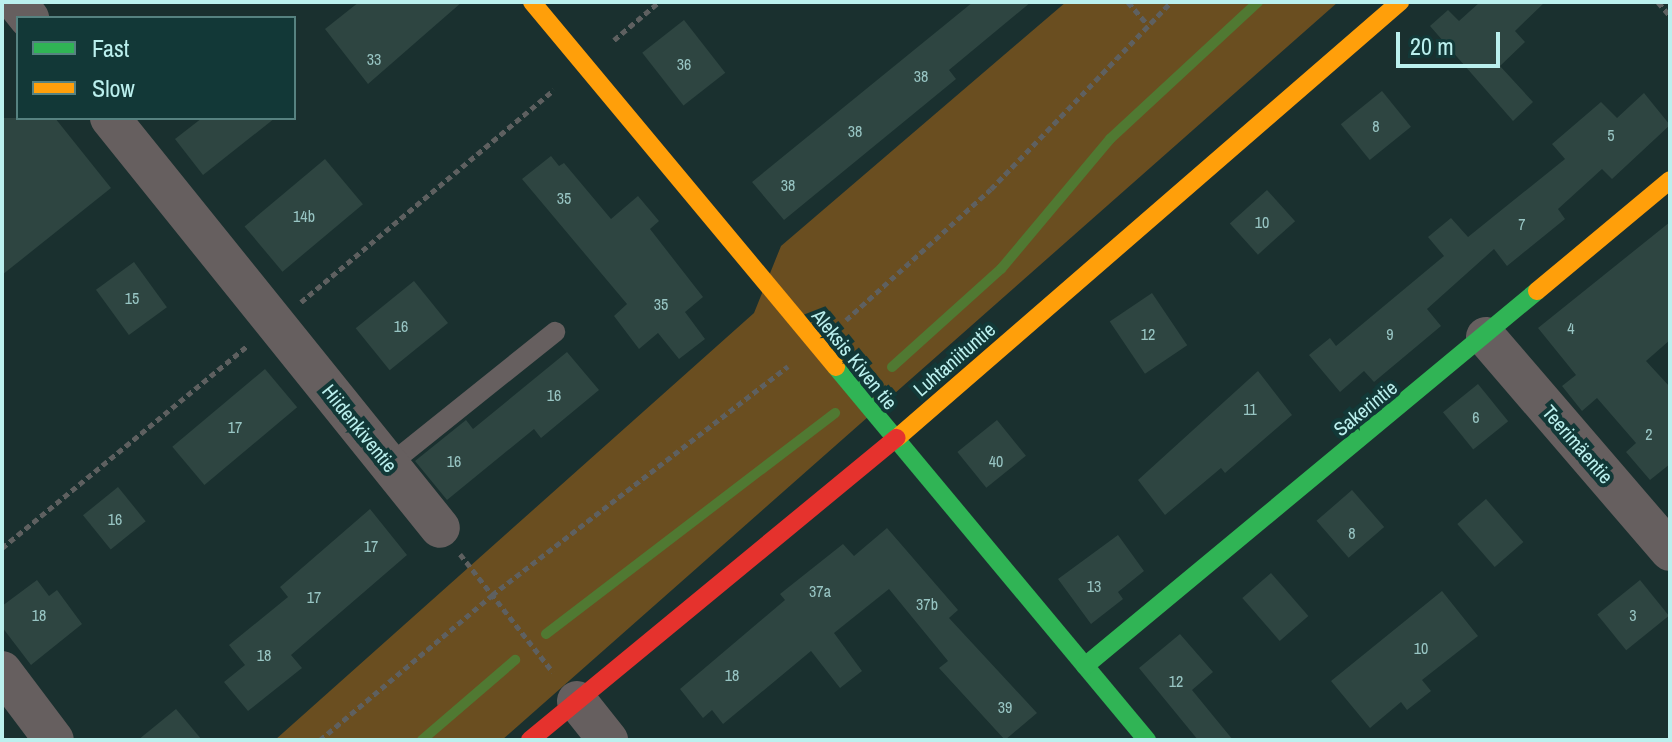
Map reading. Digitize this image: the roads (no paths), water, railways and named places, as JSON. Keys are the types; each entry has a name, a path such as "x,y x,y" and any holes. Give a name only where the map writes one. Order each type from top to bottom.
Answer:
{"street":[{"name":"Aleksis Kiven tie","path":"532,2 893,441 1147,740"},
{"name":"Luhtaniituntie","path":"530,740 893,441 1400,2"},
{"name":"Hiidenkiventie","path":"112,120 440,528"},
{"name":"Sakerintie","path":"1085,666 1486,337 1670,180"},
{"name":"Teerimäentie","path":"1486,337 1670,551"},
{"path":"2,671 54,740"},
{"path":"577,701 608,740"}],"lane":[{"path":"389,465 555,332"}],"waterway":[{"path":"892,367 1001,269 1110,139 1258,2"},
{"path":"546,634 835,413"},
{"path":"422,740 515,660"}]}
